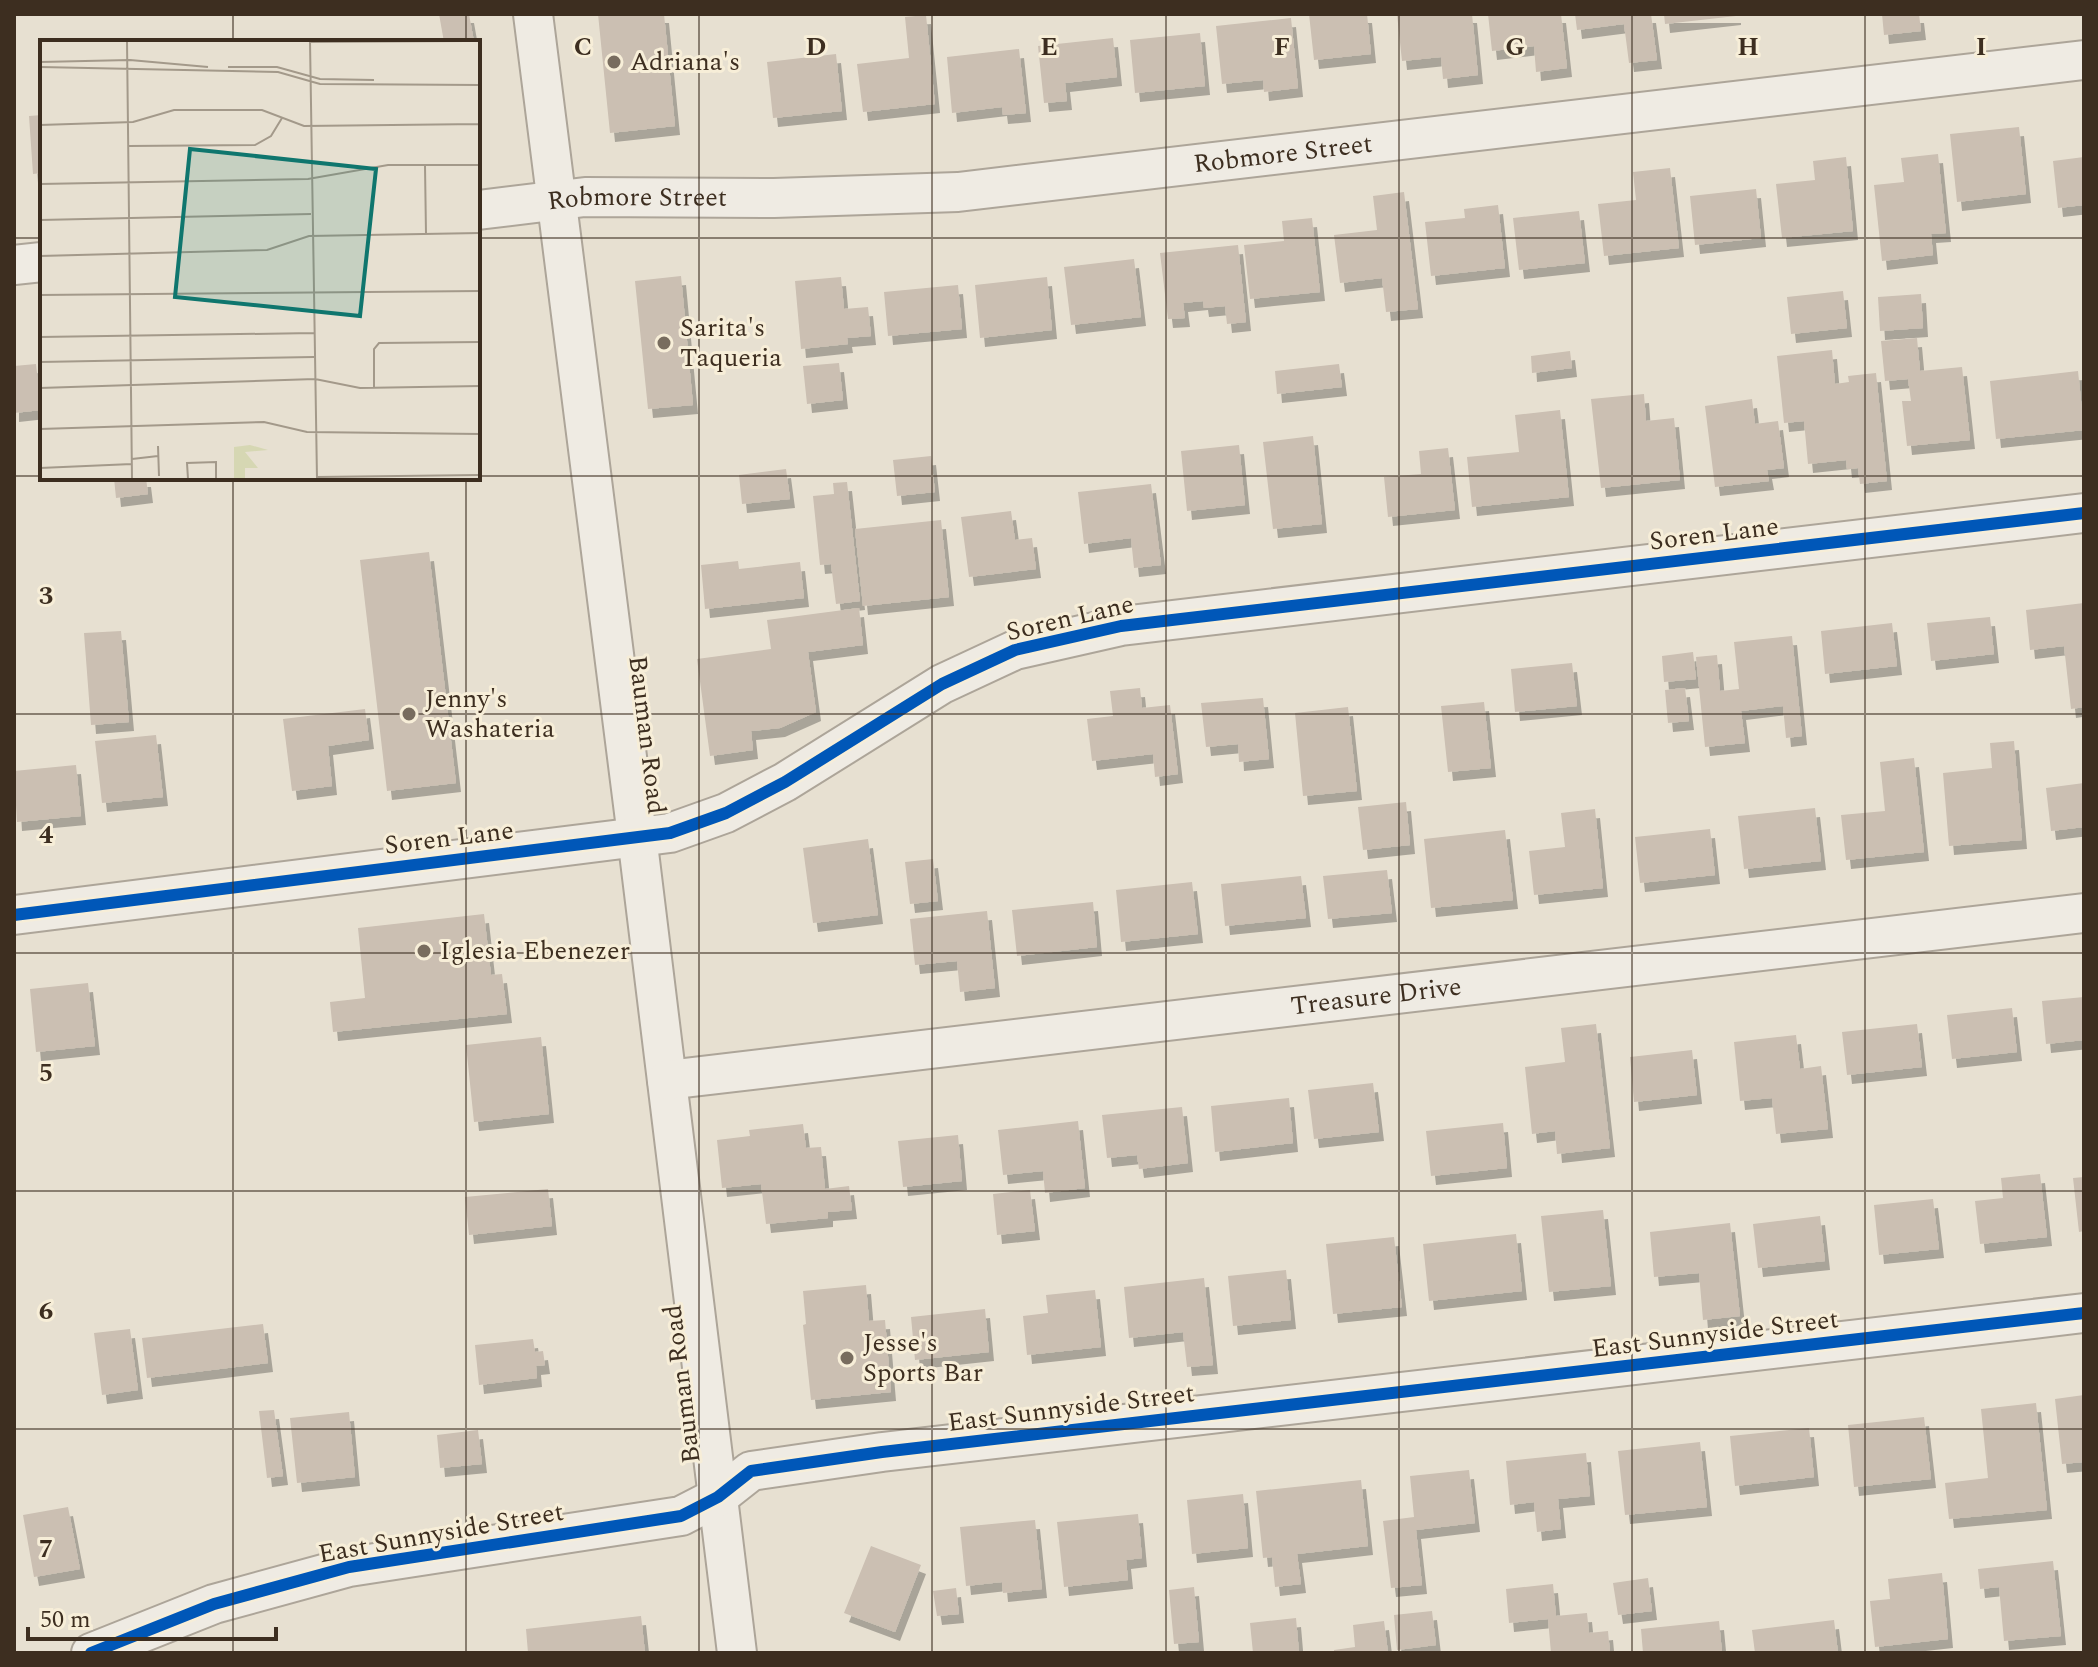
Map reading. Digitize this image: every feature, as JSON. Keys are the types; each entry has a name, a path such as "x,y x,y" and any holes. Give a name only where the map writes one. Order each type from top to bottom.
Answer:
{"street":[{"name":"Bauman Road","path":"533,14 737,1653"},
{"name":"Robmore Street","path":"480,210 608,196 774,198 958,192 2084,60"},
{"path":"14,265 40,262"},
{"name":"Soren Lane","path":"14,915 670,833 726,813 785,782 942,684 1015,650 1137,624 2084,513"},
{"name":"Treasure Drive","path":"667,1080 2084,913"},
{"name":"East Sunnyside Street","path":"91,1653 214,1604 349,1567 681,1516 718,1497 751,1471 882,1452 2084,1313"}],"building":[{"path":"439,14 469,14 474,40 444,40"},
{"path":"598,14 664,14 675,126 610,133"},
{"path":"1309,14 1367,14 1371,54 1314,60"},
{"path":"1397,14 1472,14 1478,75 1443,79 1441,57 1402,61"},
{"path":"1488,14 1561,14 1567,68 1536,72 1534,46 1492,51"},
{"path":"1575,14 1651,14 1657,60 1629,63 1624,24 1577,30"},
{"path":"1664,14 1736,14 1736,16 1665,24"},
{"path":"1882,14 1919,14 1921,31 1884,35"},
{"path":"926,15 935,104 863,112 857,64 909,58 905,17"},
{"path":"1291,18 1298,88 1264,92 1263,80 1222,84 1216,26"},
{"path":"1200,33 1205,86 1135,93 1130,40"},
{"path":"1113,38 1117,77 1065,83 1067,101 1044,103 1038,46"},
{"path":"1019,49 1026,113 1003,115 1002,107 952,113 947,57"},
{"path":"836,54 842,111 773,118 767,62"},
{"path":"40,115 40,173 33,174 29,116"},
{"path":"2019,127 2026,194 1957,202 1950,134"},
{"path":"1938,154 1946,233 1931,234 1933,255 1882,261 1874,185 1904,182 1901,158"},
{"path":"1846,157 1853,231 1782,238 1776,184 1815,180 1813,161"},
{"path":"2084,157 2084,205 2058,208 2053,161"},
{"path":"1670,168 1679,248 1604,256 1598,204 1636,200 1633,172"},
{"path":"1756,189 1761,238 1695,245 1690,196"},
{"path":"1404,192 1418,309 1386,312 1382,278 1340,283 1334,235 1377,230 1373,196"},
{"path":"1498,205 1505,268 1431,276 1425,222 1465,218 1464,209"},
{"path":"1579,211 1585,263 1519,270 1513,218"},
{"path":"1312,218 1320,292 1250,299 1244,245 1284,241 1282,221"},
{"path":"1238,245 1246,322 1227,324 1225,306 1204,308 1203,301 1183,303 1185,318 1168,319 1160,253"},
{"path":"1134,259 1141,317 1071,325 1064,267"},
{"name":"Sarita's Taqueria","path":"681,276 693,405 648,409 635,281"},
{"path":"841,277 844,309 868,307 871,336 847,338 848,344 801,349 795,281"},
{"path":"1047,277 1052,330 980,338 975,285"},
{"path":"958,285 962,329 888,336 884,292"},
{"path":"1843,291 1847,328 1791,334 1787,297"},
{"path":"1921,294 1923,328 1880,331 1878,297"},
{"path":"1917,338 1920,371 1962,367 1970,440 1907,446 1902,401 1911,401 1908,379 1885,381 1881,341"},
{"path":"1832,350 1835,384 1849,382 1848,376 1876,373 1887,481 1860,484 1858,468 1847,469 1846,460 1808,464 1804,421 1784,423 1777,356"},
{"path":"1570,351 1572,368 1532,373 1531,356"},
{"path":"839,363 843,400 807,404 803,366"},
{"path":"36,364 40,410 14,413 14,366"},
{"path":"1339,364 1342,387 1277,394 1275,371"},
{"path":"2078,371 2084,430 1996,439 1990,381"},
{"path":"1644,394 1646,421 1674,418 1680,480 1601,488 1591,399"},
{"path":"1752,399 1755,424 1778,421 1784,468 1767,470 1769,481 1715,487 1705,406"},
{"path":"1560,410 1569,497 1472,507 1467,457 1519,452 1515,415"},
{"path":"1313,436 1322,524 1273,529 1263,442"},
{"path":"1239,445 1245,505 1187,511 1181,451"},
{"path":"1448,448 1455,510 1388,517 1384,477 1421,474 1419,451"},
{"path":"931,456 935,492 897,496 893,460"},
{"path":"786,469 790,499 742,504 739,475"},
{"path":"114,480 146,480 148,494 116,498"},
{"path":"847,482 860,601 836,604 831,564 820,565 813,496 834,494 833,483"},
{"path":"1151,484 1161,565 1134,568 1131,538 1084,544 1078,492"},
{"path":"1011,511 1015,540 1032,538 1036,569 969,577 961,517"},
{"path":"941,520 949,597 863,606 855,529"},
{"path":"429,552 456,783 387,791 360,560"},
{"path":"738,561 739,569 800,562 804,598 705,609 701,565"},
{"path":"2084,603 2084,707 2071,709 2064,646 2030,650 2026,610"},
{"path":"859,608 863,645 808,652 816,712 780,728 751,731 753,750 710,756 697,659 771,649 767,620"},
{"path":"1990,617 1994,654 1931,661 1927,623"},
{"path":"1892,623 1897,666 1825,674 1821,631"},
{"path":"121,631 129,722 91,725 84,633"},
{"path":"1792,636 1802,736 1786,738 1783,706 1741,711 1745,743 1705,747 1696,657 1717,655 1720,691 1739,689 1734,642"},
{"path":"1693,652 1696,679 1664,682 1662,656"},
{"path":"1572,663 1577,706 1515,712 1511,669"},
{"path":"1140,688 1142,708 1170,705 1178,774 1155,777 1153,754 1092,761 1087,719 1113,716 1110,691"},
{"path":"1685,688 1689,721 1668,723 1665,690"},
{"path":"1263,698 1269,759 1239,762 1238,744 1206,747 1201,703"},
{"path":"1484,702 1491,768 1448,772 1441,706"},
{"path":"1348,707 1357,791 1303,796 1295,713"},
{"path":"365,709 369,740 328,746 332,786 292,791 283,719"},
{"path":"156,735 163,797 102,803 95,741"},
{"path":"2014,741 2022,840 1949,846 1943,773 1992,768 1990,743"},
{"path":"1914,758 1924,852 1846,860 1841,815 1885,811 1880,762"},
{"path":"76,765 81,816 17,822 14,771"},
{"path":"2084,783 2084,827 2051,831 2046,788"},
{"path":"1406,802 1410,845 1363,850 1358,807"},
{"path":"1815,808 1821,861 1744,869 1738,816"},
{"path":"1595,809 1603,888 1534,895 1529,851 1565,847 1561,813"},
{"path":"1710,829 1715,875 1640,883 1635,837"},
{"path":"1505,830 1513,900 1431,908 1424,839"},
{"path":"868,839 878,915 813,923 803,848"},
{"path":"933,859 938,901 910,904 905,862"},
{"path":"1387,870 1392,913 1328,919 1323,876"},
{"path":"1301,876 1306,918 1225,926 1221,884"},
{"path":"1192,882 1198,934 1121,942 1116,890"},
{"path":"1093,902 1097,947 1017,956 1012,910"},
{"path":"987,911 995,988 960,992 957,961 915,965 910,919"},
{"name":"Iglesia Ebenezer","path":"484,914 491,975 502,974 507,1014 333,1032 330,1002 365,998 358,928"},
{"path":"88,983 95,1046 36,1052 30,989"},
{"path":"2084,997 2084,1040 2046,1044 2042,1001"},
{"path":"2012,1008 2017,1052 1952,1059 1947,1015"},
{"path":"1596,1024 1610,1148 1557,1154 1555,1131 1532,1134 1525,1067 1565,1062 1561,1028"},
{"path":"1917,1024 1922,1067 1847,1075 1842,1032"},
{"path":"1796,1035 1800,1069 1821,1066 1828,1129 1776,1134 1772,1098 1740,1101 1734,1042"},
{"path":"541,1037 549,1114 474,1122 466,1045"},
{"path":"1692,1050 1697,1095 1634,1102 1630,1057"},
{"path":"1373,1083 1379,1132 1314,1139 1308,1090"},
{"path":"1289,1098 1293,1143 1215,1152 1211,1106"},
{"path":"1182,1107 1188,1163 1139,1169 1137,1155 1107,1158 1102,1115"},
{"path":"1078,1121 1085,1188 1045,1193 1043,1171 1003,1175 998,1130"},
{"path":"1503,1123 1507,1168 1431,1176 1426,1131"},
{"path":"803,1124 806,1148 821,1147 825,1189 849,1186 852,1210 828,1212 828,1218 766,1224 761,1184 722,1188 717,1140 750,1136 749,1130"},
{"path":"958,1135 962,1181 903,1187 898,1141"},
{"path":"2040,1174 2047,1237 1980,1244 1975,1201 2003,1198 2001,1178"},
{"path":"2084,1177 2084,1231 2079,1232 2073,1178"},
{"path":"548,1189 552,1226 469,1235 465,1197"},
{"path":"1030,1190 1035,1231 997,1235 993,1194"},
{"path":"1933,1199 1939,1249 1879,1255 1874,1205"},
{"path":"1603,1210 1611,1286 1549,1292 1541,1216"},
{"path":"1820,1216 1825,1261 1758,1268 1753,1224"},
{"path":"1730,1223 1740,1316 1703,1320 1699,1273 1654,1277 1650,1232"},
{"path":"1516,1234 1522,1291 1429,1301 1423,1244"},
{"path":"1394,1237 1402,1307 1333,1314 1326,1244"},
{"path":"1286,1270 1291,1320 1233,1326 1228,1276"},
{"path":"1204,1278 1213,1365 1187,1367 1183,1332 1129,1338 1124,1287"},
{"name":"Jesse's Sports Bar","path":"866,1285 869,1321 885,1320 891,1392 811,1400 803,1325 806,1324 803,1291"},
{"path":"1095,1290 1101,1347 1027,1355 1023,1316 1048,1313 1046,1295"},
{"path":"985,1309 989,1352 915,1360 911,1317"},
{"path":"263,1324 268,1363 147,1378 142,1338"},
{"path":"130,1329 138,1390 102,1395 94,1333"},
{"path":"533,1339 535,1352 543,1351 545,1365 536,1366 537,1378 479,1385 475,1345"},
{"path":"2084,1395 2084,1462 2062,1464 2055,1399"},
{"path":"2036,1403 2047,1510 1949,1519 1945,1483 1988,1478 1981,1409"},
{"path":"274,1410 283,1476 267,1478 259,1411"},
{"path":"349,1412 355,1477 297,1483 290,1418"},
{"path":"1924,1417 1931,1479 1854,1487 1848,1425"},
{"path":"1809,1428 1814,1477 1735,1486 1730,1436"},
{"path":"478,1430 482,1464 440,1468 437,1435"},
{"path":"1700,1442 1707,1507 1625,1515 1618,1451"},
{"path":"1586,1453 1590,1496 1558,1499 1561,1529 1537,1532 1534,1502 1510,1505 1506,1461"},
{"path":"1469,1470 1475,1523 1416,1530 1422,1585 1391,1588 1383,1521 1414,1517 1410,1476"},
{"path":"1361,1480 1368,1546 1297,1554 1301,1584 1275,1587 1272,1557 1263,1558 1256,1491"},
{"path":"1243,1494 1248,1548 1192,1554 1187,1500"},
{"path":"68,1507 80,1569 34,1577 23,1515"},
{"path":"1138,1514 1142,1558 1126,1560 1128,1580 1064,1587 1057,1522"},
{"path":"1035,1520 1042,1589 1003,1593 1002,1582 966,1586 960,1527"},
{"path":"871,1546 921,1565 895,1632 844,1613"},
{"path":"2053,1561 2061,1636 2004,1641 1999,1587 1980,1589 1978,1569"},
{"path":"1942,1573 1948,1639 1875,1647 1870,1601 1890,1599 1888,1579"},
{"path":"1648,1578 1652,1611 1618,1615 1613,1583"},
{"path":"1553,1584 1556,1616 1587,1613 1589,1633 1608,1631 1610,1653 1551,1653 1548,1619 1509,1623 1506,1589"},
{"path":"1194,1587 1199,1642 1174,1644 1169,1590"},
{"path":"956,1588 959,1614 937,1616 933,1591"},
{"path":"1432,1611 1436,1645 1397,1650 1394,1615"},
{"path":"641,1616 645,1653 528,1653 526,1629"},
{"path":"1296,1618 1299,1653 1253,1653 1250,1623"},
{"path":"1834,1620 1838,1653 1755,1653 1752,1630"},
{"path":"1384,1621 1388,1653 1334,1653 1334,1650 1355,1647 1353,1625"},
{"path":"1719,1621 1722,1653 1643,1653 1641,1629"}],"cycle path":[{"path":"14,915 670,833 726,813 785,782 942,684 1015,650 1121,626 2084,513"},
{"path":"91,1653 214,1604 349,1567 681,1516 718,1497 751,1471 882,1452 2084,1313"}],"place":[{"name":"Adriana's","path":"614,62"},
{"name":"Sarita's Taqueria","path":"664,343"},
{"name":"Jenny's Washateria","path":"409,714"},
{"name":"Iglesia Ebenezer","path":"424,951"},
{"name":"Jesse's Sports Bar","path":"847,1358"}]}
